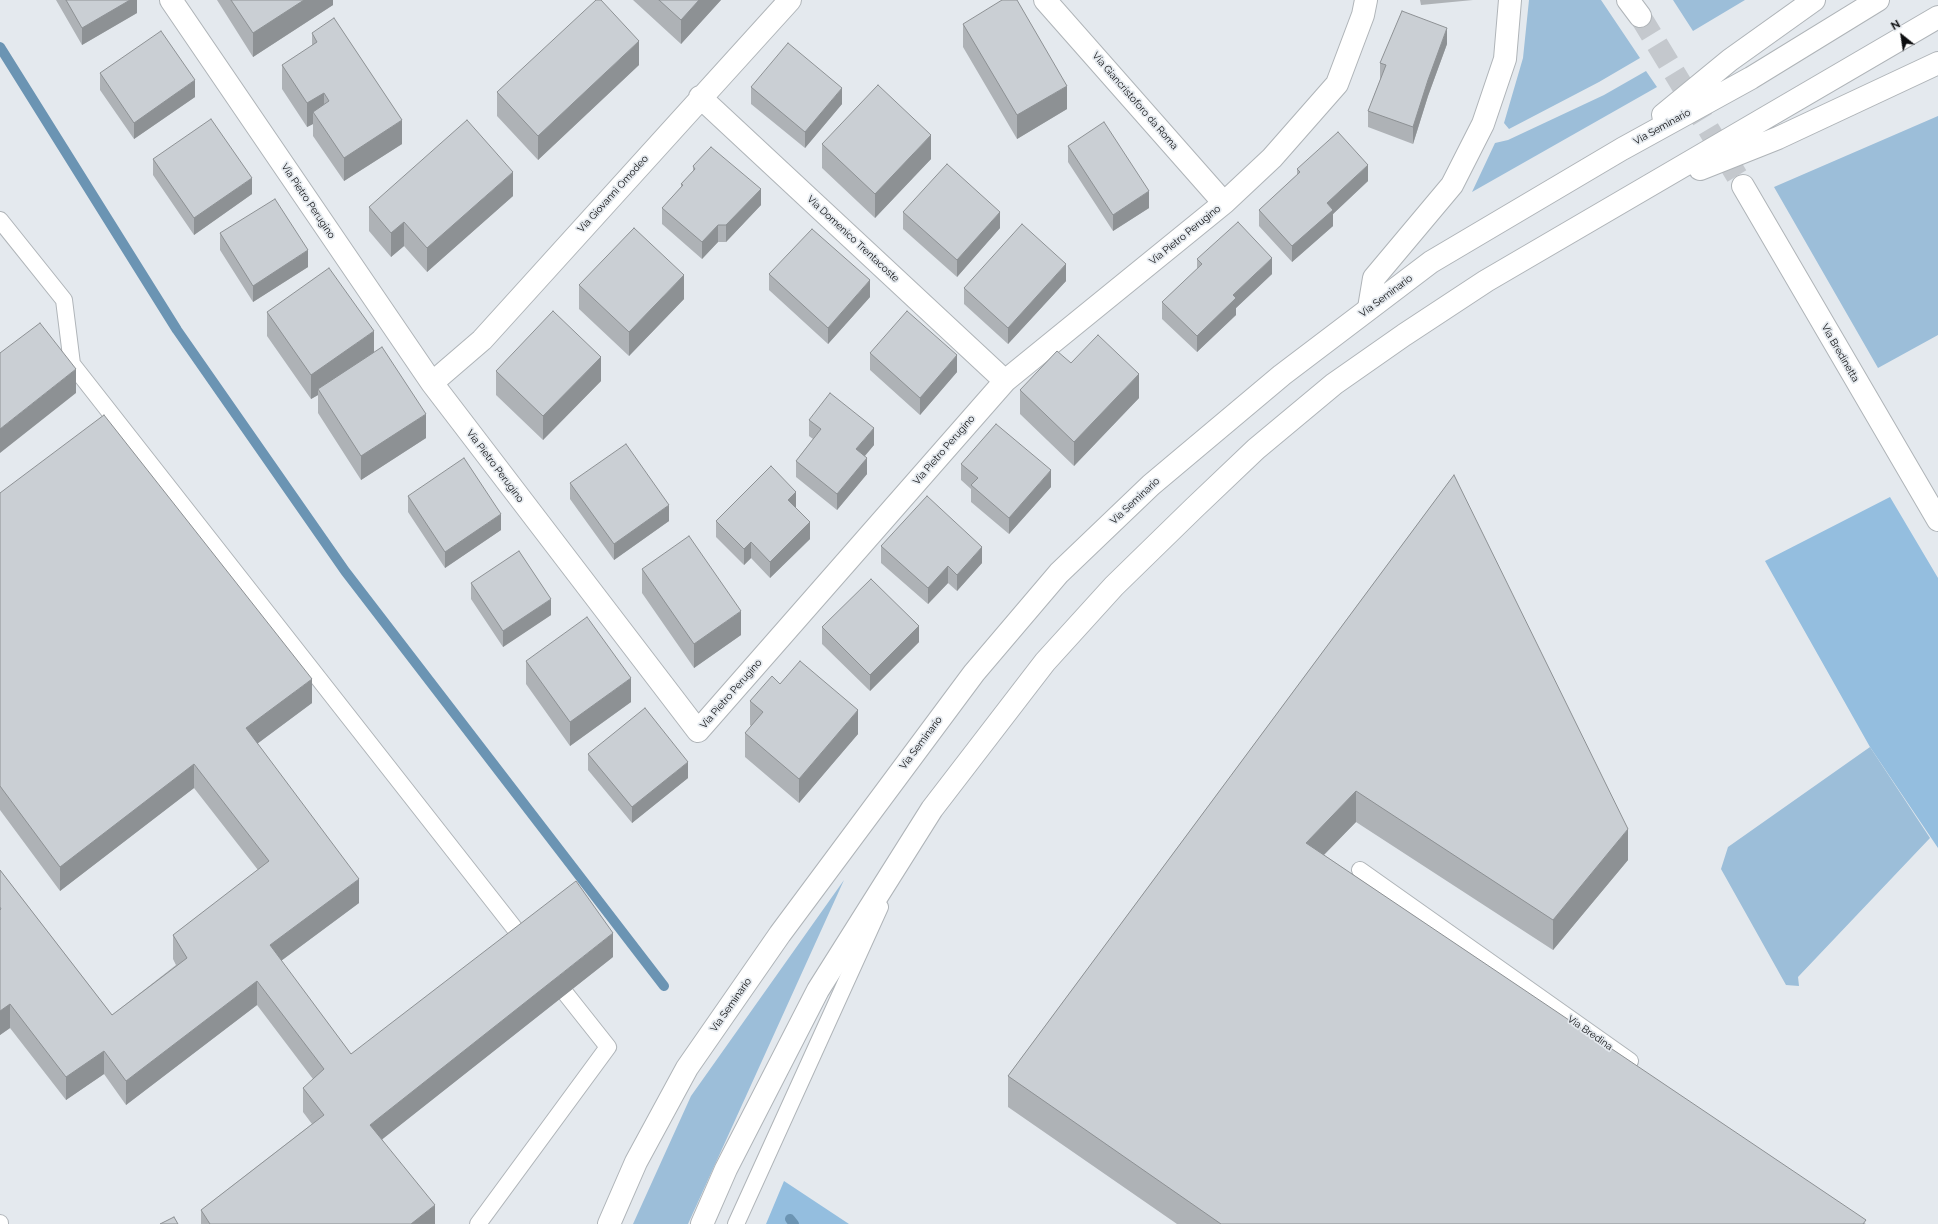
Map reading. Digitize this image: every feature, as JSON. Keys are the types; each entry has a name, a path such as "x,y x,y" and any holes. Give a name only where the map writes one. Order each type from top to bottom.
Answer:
{"main road":[{"name":"Via Pietro Perugino","path":"171,0 432,383 698,731 1005,381 1224,203 1272,158 1337,84 1363,15 1366,0"},
{"name":"Via Giovanni Omodeo","path":"432,383 482,340 790,0"},
{"name":"Via Giancristoforo da Roma","path":"1045,0 1224,203"},
{"path":"1369,308 1374,278 1452,185 1483,124 1505,59 1510,0"},
{"path":"1622,149 1730,60 1814,0"},
{"name":"Via Seminario","path":"609,1224 636,1162 687,1068 780,934 974,673 1059,573 1151,485 1282,375 1431,262 1622,149 1751,78 1878,0"},
{"path":"702,1224 726,1169 818,990 904,852 932,809 1045,662 1114,586 1256,449 1334,384 1404,335 1486,280 1938,17"},
{"path":"1639,192 1778,138 1938,63"},
{"name":"Via Domenico Trentacoste","path":"700,98 1005,381"},
{"name":"Via Bredinetta","path":"1743,186 1938,520"}],"lane":[{"path":"0,220 64,300 72,364 526,943"},
{"path":"736,1224 904,852"},
{"name":"Via Bredina","path":"1360,870 1643,1071"},
{"path":"478,1224 608,1047 566,994"}],"shaded area":[{"path":"1529,0 1601,0 1640,58 1599,82 1509,129 1504,123 1523,58"},
{"path":"1673,0 1745,0 1693,31"},
{"path":"1646,71 1657,87 1472,192 1495,143 1508,140 1604,95"},
{"path":"1938,116 1938,335 1878,368 1774,187"},
{"path":"1890,497 1938,578 1938,848 1870,747 1765,561"},
{"path":"1870,747 1930,838 1798,977 1799,986 1786,985 1721,869 1728,847"},
{"path":"844,880 688,1224 633,1224 691,1096"},
{"path":"784,1181 849,1224 766,1224"}],"building":[{"path":"66,0 130,0 82,28"},
{"path":"231,0 304,0 253,33"},
{"path":"596,0 601,0 639,41 538,136 497,92"},
{"path":"659,0 699,0 681,20"},
{"path":"1002,0 1017,0 1067,86 1017,115 963,24"},
{"path":"1402,11 1447,28 1413,127 1368,111 1386,65 1380,63"},
{"path":"334,18 402,120 344,158 313,112 329,101 324,93 307,103 282,65 317,42 312,33"},
{"path":"161,31 195,80 134,123 100,73"},
{"path":"788,43 842,88 805,132 751,87"},
{"path":"878,85 931,135 875,194 822,144"},
{"path":"211,119 252,178 194,218 153,159"},
{"path":"467,120 513,172 427,248 404,222 391,233 369,207"},
{"path":"1104,122 1149,191 1113,215 1068,146"},
{"path":"1338,132 1368,165 1327,203 1333,210 1292,246 1259,210 1300,172 1297,169"},
{"path":"711,147 761,189 726,225 718,225 702,242 662,208 695,169 693,166"},
{"path":"947,164 1000,212 957,260 903,212"},
{"path":"275,199 308,250 253,286 220,233"},
{"path":"1238,222 1272,258 1233,295 1236,298 1197,336 1162,302 1202,264 1197,259"},
{"path":"1022,224 1066,264 1008,328 964,288"},
{"path":"634,228 684,275 629,332 579,285"},
{"path":"812,229 870,280 828,328 769,274"},
{"path":"329,268 374,331 311,375 267,312"},
{"path":"553,311 601,357 543,416 496,371"},
{"path":"907,311 957,355 920,398 870,353"},
{"path":"40,323 76,369 0,429 0,353"},
{"path":"1098,335 1139,374 1074,442 1020,390 1057,351 1071,363"},
{"path":"382,347 426,414 361,456 318,389"},
{"path":"830,393 874,428 856,449 867,458 837,494 796,461 821,429 809,420"},
{"path":"104,415 312,679 246,728 359,879 270,945 351,1054 576,881 613,933 370,1125 435,1205 411,1224 210,1224 201,1210 324,1115 303,1088 324,1069 257,981 126,1081 104,1051 66,1077 10,1004 0,1011 0,870 112,1015 187,958 173,935 269,861 194,764 60,867 0,786 0,493"},
{"path":"996,424 1051,470 1009,518 971,485 978,478 961,464"},
{"path":"626,444 669,505 614,544 570,483"},
{"path":"464,458 501,514 445,552 408,496"},
{"path":"771,466 796,492 788,500 810,522 770,562 751,542 744,549 716,521"},
{"path":"1454,475 1628,829 1553,920 1356,791 1306,843 1866,1220 1863,1224 1221,1224 1008,1076"},
{"path":"927,496 982,547 957,575 948,566 928,588 881,546"},
{"path":"689,536 741,611 694,644 642,569"},
{"path":"519,551 551,599 503,631 471,583"},
{"path":"871,579 919,626 870,675 822,627"},
{"path":"587,617 631,678 570,722 526,661"},
{"path":"800,661 858,710 799,779 745,733 763,712 750,701 772,676 780,684"},
{"path":"645,708 688,762 632,807 588,754"},
{"path":"174,1217 178,1224 160,1224"}],"waterway":[{"path":"0,47 177,330 345,571 664,986"},
{"path":"790,1219 794,1224"}],"tunnel":[{"path":"1640,16 1743,186"}]}
